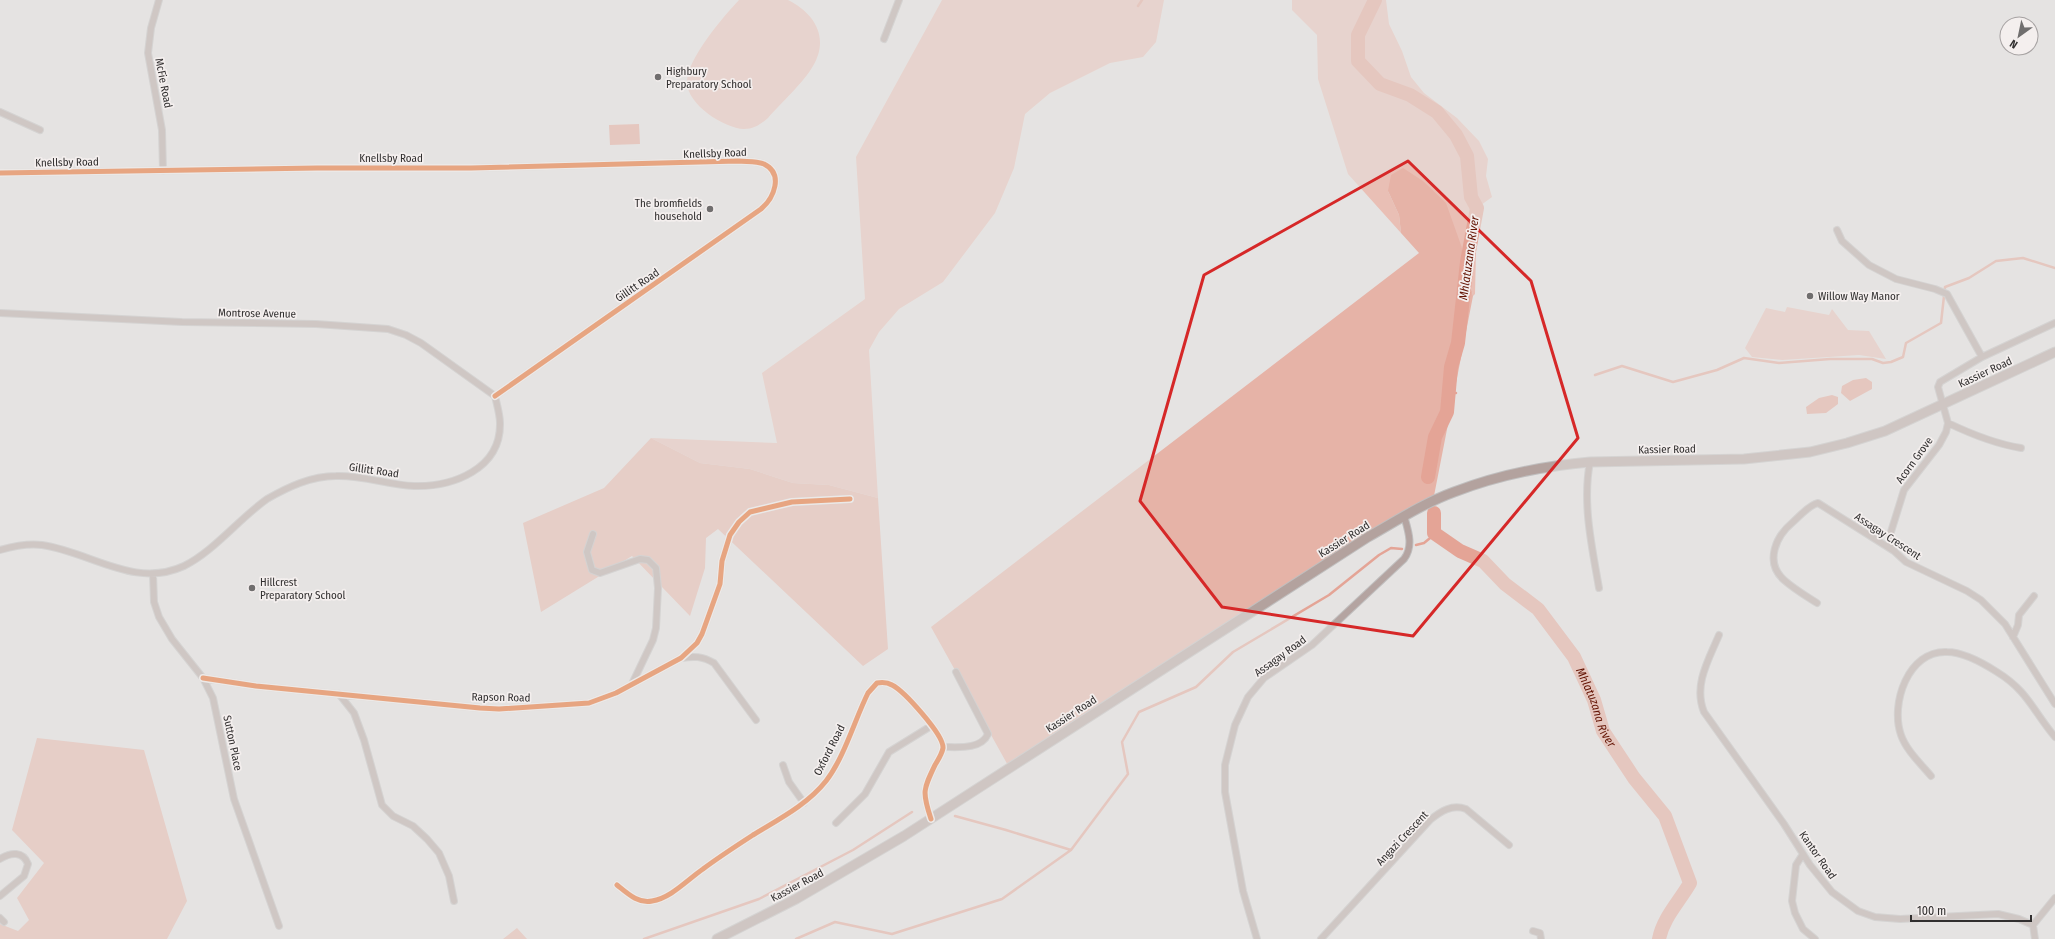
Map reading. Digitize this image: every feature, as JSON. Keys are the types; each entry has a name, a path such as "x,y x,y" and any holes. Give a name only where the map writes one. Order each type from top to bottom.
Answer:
{"main road":[{"name":"Kassier Road","path":"717,939 844,873 931,819 1368,537 1404,516 1454,492 1502,476 1534,469 1590,462 1744,459 1792,455 1868,437 1942,405 2055,352"}],"street":[{"name":"McFie Road","path":"159,0 151,28 148,53 162,130 163,171"},
{"path":"884,39 899,0"},
{"path":"0,112 40,130"},
{"name":"Knellsby Road","path":"0,173 317,168 471,168 738,161 753,162 765,165 773,173 774,178"},
{"name":"Gillitt Road","path":"0,550 16,546 41,545 123,571 153,574 174,569 197,558 267,499 278,492 312,479 337,475 354,476 413,486 433,485 466,477 479,468 491,454 498,435 500,423 495,396 761,209 774,194 774,178"},
{"path":"1838,230 1842,241 1869,265 1896,280 1935,289 1947,294 1982,357"},
{"name":"Montrose Avenue","path":"0,312 182,322 316,324 388,329 406,335 421,343 495,396"},
{"path":"2021,448 2006,445 1965,432 1948,423 1938,387 1940,382 1982,357 2055,323"},
{"name":"Acorn Grove","path":"1894,551 1890,544 1890,536 1901,496 1908,482 1941,441 1946,432 1948,423"},
{"path":"1590,462 1587,480 1590,534 1599,588"},
{"name":"Rapson Road","path":"203,678 256,686 500,710 589,703 632,684 681,658 697,643 702,634 720,584 722,561 730,535 739,522 750,512 792,502 850,499"},
{"name":"Assagay Crescent","path":"1818,603 1792,587 1779,576 1773,563 1773,550 1782,533 1814,504 1823,505 1917,567 1967,591 1982,600 1998,616 2013,637 2055,704"},
{"name":"Assagay Road","path":"1257,939 1243,891 1225,792 1225,765 1235,725 1248,696 1264,678 1312,646 1404,559 1410,547 1404,516"},
{"path":"593,534 587,552 592,570 600,573 640,559 648,560 656,568 658,588 656,628 653,640 632,684"},
{"name":"Sutton Place","path":"153,574 154,602 159,617 172,639 203,678 213,698 234,800 279,926"},
{"path":"2013,637 2018,625 2019,615 2034,596"},
{"name":"Kantor Road","path":"1719,635 1701,678 1699,695 1701,706 1728,748 1784,824 1803,854 1832,892 1850,906 1864,914 1885,918 1900,919 1998,914 2019,919 2033,925"},
{"path":"1931,776 1901,736 1897,712 1900,695 1910,674 1916,665 1931,654 1948,652 1962,655 1999,673 2022,692 2055,737"},
{"name":"Rapson Road","path":"681,658 695,656 705,657 714,663 756,720"},
{"path":"931,819 924,799 925,787 943,747 972,746 985,739 988,734 956,672"},
{"name":"Oxford Road","path":"617,885 630,896 638,900 645,902 659,899 672,892 703,869 804,803 820,788 832,772 863,704 874,685 883,682 896,687 940,736 943,747"},
{"path":"339,694 354,713 364,740 382,805 393,816 413,826 428,839 439,853 449,876 454,901"},
{"path":"836,823 865,794 888,752 931,726"},
{"path":"783,765 789,782 804,803"},
{"name":"Angazi Crescent","path":"1322,939 1430,820 1451,807 1459,806 1466,809 1509,845"},
{"path":"0,859 13,853 24,857 28,864 24,876 0,896"},
{"path":"1803,854 1796,865 1792,901 1795,913 1803,928 1814,939"},
{"path":"2035,939 2033,925 2055,898"},
{"path":"1533,931 1540,933 1541,939"}],"highlighted area":[{"path":"1408,161 1531,281 1578,438 1413,636 1222,607 1140,501 1204,275"}],"shaded area":[{"path":"739,0 788,0 797,5 812,19 817,27 820,45 818,55 813,66 798,86 768,118 760,124 748,129 736,128 727,124 717,119 699,106 688,90 687,81 693,61 707,38"},
{"path":"942,0 1164,0 1156,42 1143,57 1110,63 1050,93 1025,114 1014,168 995,213 943,282 899,309 879,332 869,350 878,498 829,485 793,483 750,469 700,463 651,438 777,443 762,373 865,299 856,157"},
{"path":"1292,0 1386,0 1389,24 1402,51 1411,77 1424,93 1457,118 1479,141 1488,159 1486,176 1492,197 1477,208 1475,294 1473,296 1462,248 1388,191 1399,215 1401,233 1348,174 1318,79 1317,35 1292,10"},
{"path":"639,124 640,144 610,145 609,125"},
{"path":"1403,168 1423,181 1446,203 1462,248 1473,296 1433,501 1010,769 931,627 1419,253 1401,233 1399,215 1388,191 1391,175"},
{"path":"1787,307 1829,315 1832,309 1848,330 1869,331 1886,359 1859,355 1782,360 1752,357 1745,348 1766,308 1785,312"},
{"path":"1866,378 1872,382 1872,389 1850,401 1841,393 1842,386 1853,380"},
{"path":"1832,395 1838,397 1838,404 1826,413 1807,414 1806,407 1819,398"},
{"path":"651,438 700,463 750,469 793,483 829,485 878,498 888,649 863,666 718,529 706,538 705,568 690,616 632,556 541,612 523,523 604,488"},
{"path":"37,738 144,750 187,901 167,939 0,939 0,924 18,931 29,920 17,898 44,863 12,830"},
{"path":"517,928 527,939 503,939"}],"waterway":[{"path":"1138,6 1142,0"},
{"name":"Mhlatuzana River","path":"1375,0 1358,35 1358,61 1380,84 1410,95 1437,112 1456,135 1467,156 1471,197 1477,208 1467,262 1458,343 1451,367 1447,412 1435,437 1428,477"},
{"path":"1595,375 1622,366 1673,382 1717,370 1744,358 1779,363 1830,359 1872,359 1883,363 1891,362 1903,357 1906,343 1941,323 1945,287 1969,278 1996,261 2023,258 2055,268"},
{"name":"Mhlatuzana River","path":"1448,393 1456,393"},
{"name":"Mhlatuzana River","path":"1434,513 1434,533 1460,551 1483,561 1505,584 1538,609 1574,657 1594,700 1603,731 1634,778 1665,816 1690,883 1664,924 1659,939"},
{"path":"1416,545 1424,543 1435,534"},
{"path":"796,939 835,922 892,934 1002,899 1071,850 1128,774 1122,742 1139,712 1196,687 1233,652 1329,595 1379,555 1391,548 1402,549"},
{"path":"644,939 759,899 853,850 912,812"},
{"path":"955,816 1071,850"}],"cycle path":[{"path":"0,173 317,168 471,168 738,161 761,163 770,168 774,174 775,186 770,199 761,209 495,396"},
{"path":"203,678 256,686 480,708 499,709 589,703 616,693 681,658 697,643 702,634 720,584 722,561 730,535 739,522 750,512 792,502 850,499"},
{"path":"617,885 633,897 642,901 652,901 666,896 679,888 697,873 801,804 818,790 832,772 844,750 868,693 877,683 885,682 898,689 914,704 942,742 942,752 928,780 925,791 926,803 931,819"}],"place":[{"name":"Highbury Preparatory School","path":"658,77"},
{"name":"The bromfields household","path":"710,209"},
{"name":"Willow Way Manor","path":"1810,296"},
{"name":"Hillcrest Preparatory School","path":"252,588"}]}
